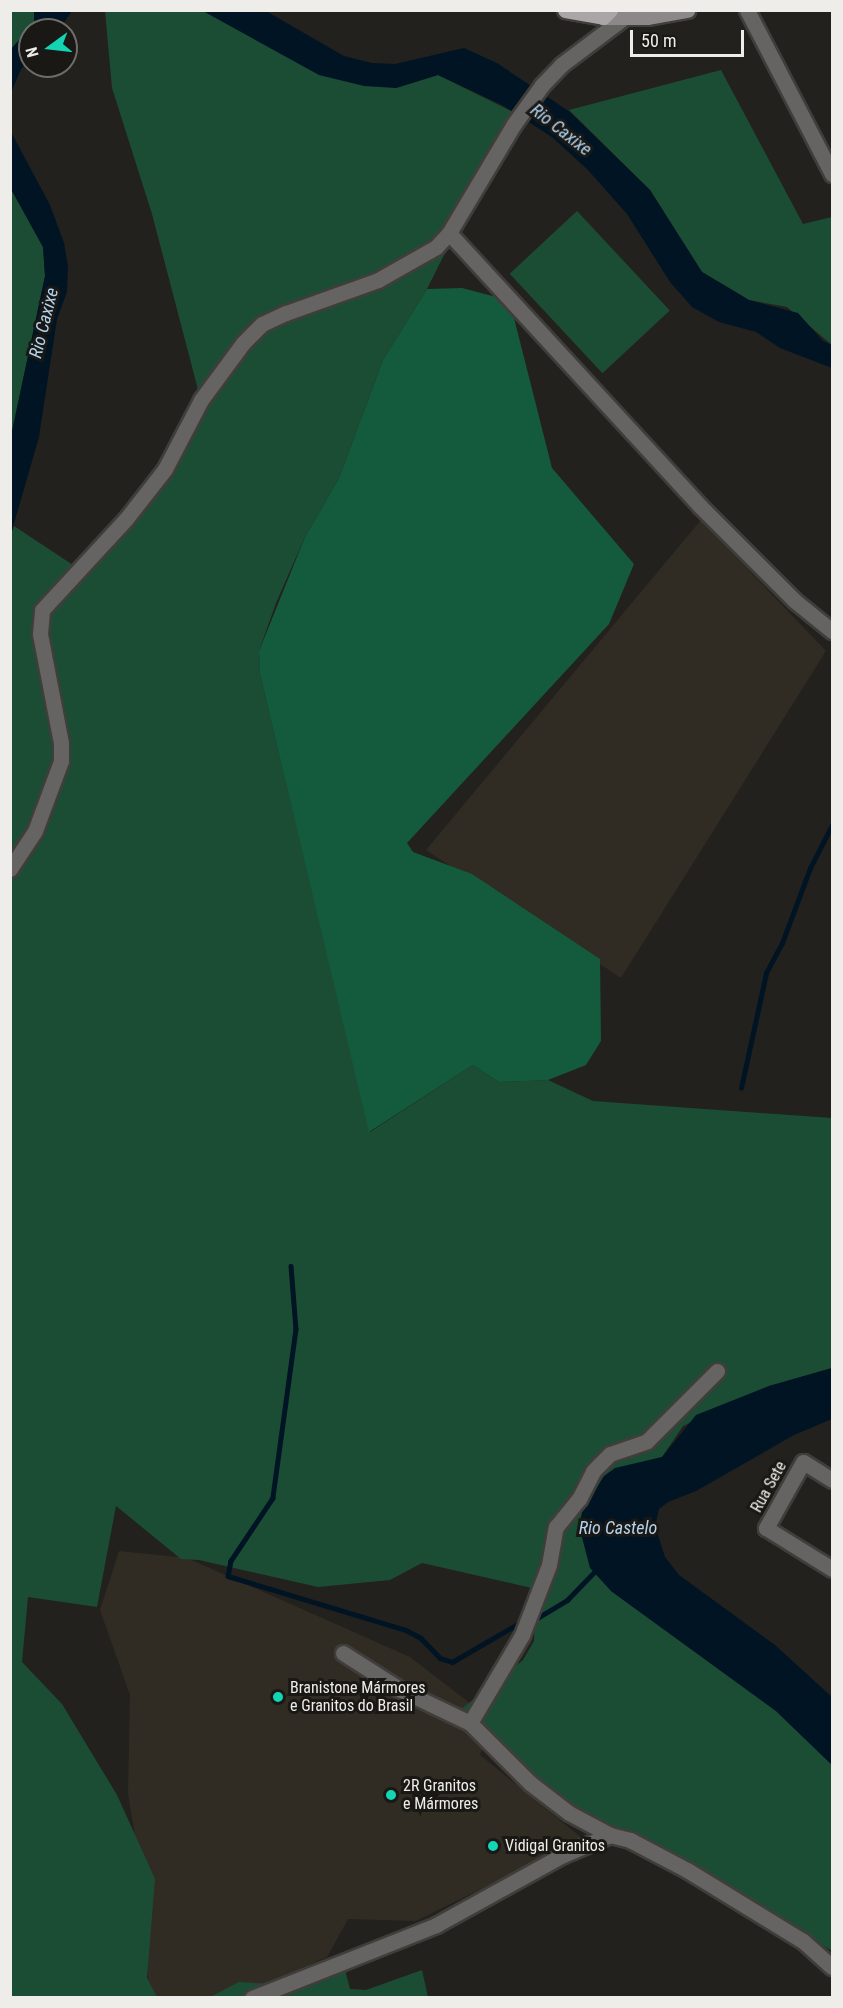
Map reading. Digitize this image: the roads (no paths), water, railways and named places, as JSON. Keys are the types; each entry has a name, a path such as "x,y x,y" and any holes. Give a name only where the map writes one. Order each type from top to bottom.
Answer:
{"main road":[{"path":"566,10 612,16 687,10"}],"street":[{"path":"747,10 832,174"},
{"path":"10,869 35,831 61,761 61,743 40,634 42,610 126,519 165,468 201,400 225,364 262,324 310,301 378,280 436,247 449,233 514,124 542,85 612,16"},
{"path":"449,233 700,506 795,602 832,631"},
{"path":"470,1723 522,1635 549,1565 556,1527 579,1499 592,1471 610,1454 647,1441 717,1371"},
{"name":"Rua Sete","path":"831,1565 766,1528 803,1462 832,1480"},
{"path":"343,1653 401,1690 470,1723 530,1783 569,1813 610,1835 630,1840 687,1870 803,1941 832,1967"},
{"path":"252,1998 436,1925 562,1855 610,1835"}],"water":[{"path":"34,11 72,11 67,18 34,18"},
{"name":"Rio Caxixe","path":"203,11 266,11 344,56 372,63 395,64 464,48 497,63 570,112 650,190 702,272 749,300 798,313 823,341 832,345 832,368 780,348 756,332 719,322 692,307 670,282 627,214 588,170 552,137 502,105 438,75 396,88 364,86 319,75"},
{"path":"18,41 18,76 11,93 11,49"},
{"name":"Rio Caxixe","path":"11,132 50,205 64,243 68,266 67,292 57,319 39,437 11,534 11,436 45,276 43,247 11,189"},
{"name":"Rio Castelo","path":"832,1368 832,1419 794,1435 696,1491 668,1502 659,1509 655,1526 665,1557 679,1575 775,1645 832,1697 832,1765 776,1711 611,1591 590,1568 579,1526 583,1508 604,1476 615,1468 662,1457 696,1415 769,1386"}],"waterway":[{"path":"741,1088 766,973 782,943 810,868 832,825"},
{"path":"291,1266 296,1329 273,1498 231,1561 228,1576 406,1630 421,1638 440,1658 452,1662 516,1625"},
{"path":"534,1620 567,1600 597,1569"}],"place":[{"name":"Branistone Mármores e Granitos do Brasil","path":"278,1697"},
{"name":"2R Granitos e Mármores","path":"391,1795"},
{"name":"Vidigal Granitos","path":"493,1846"}]}
